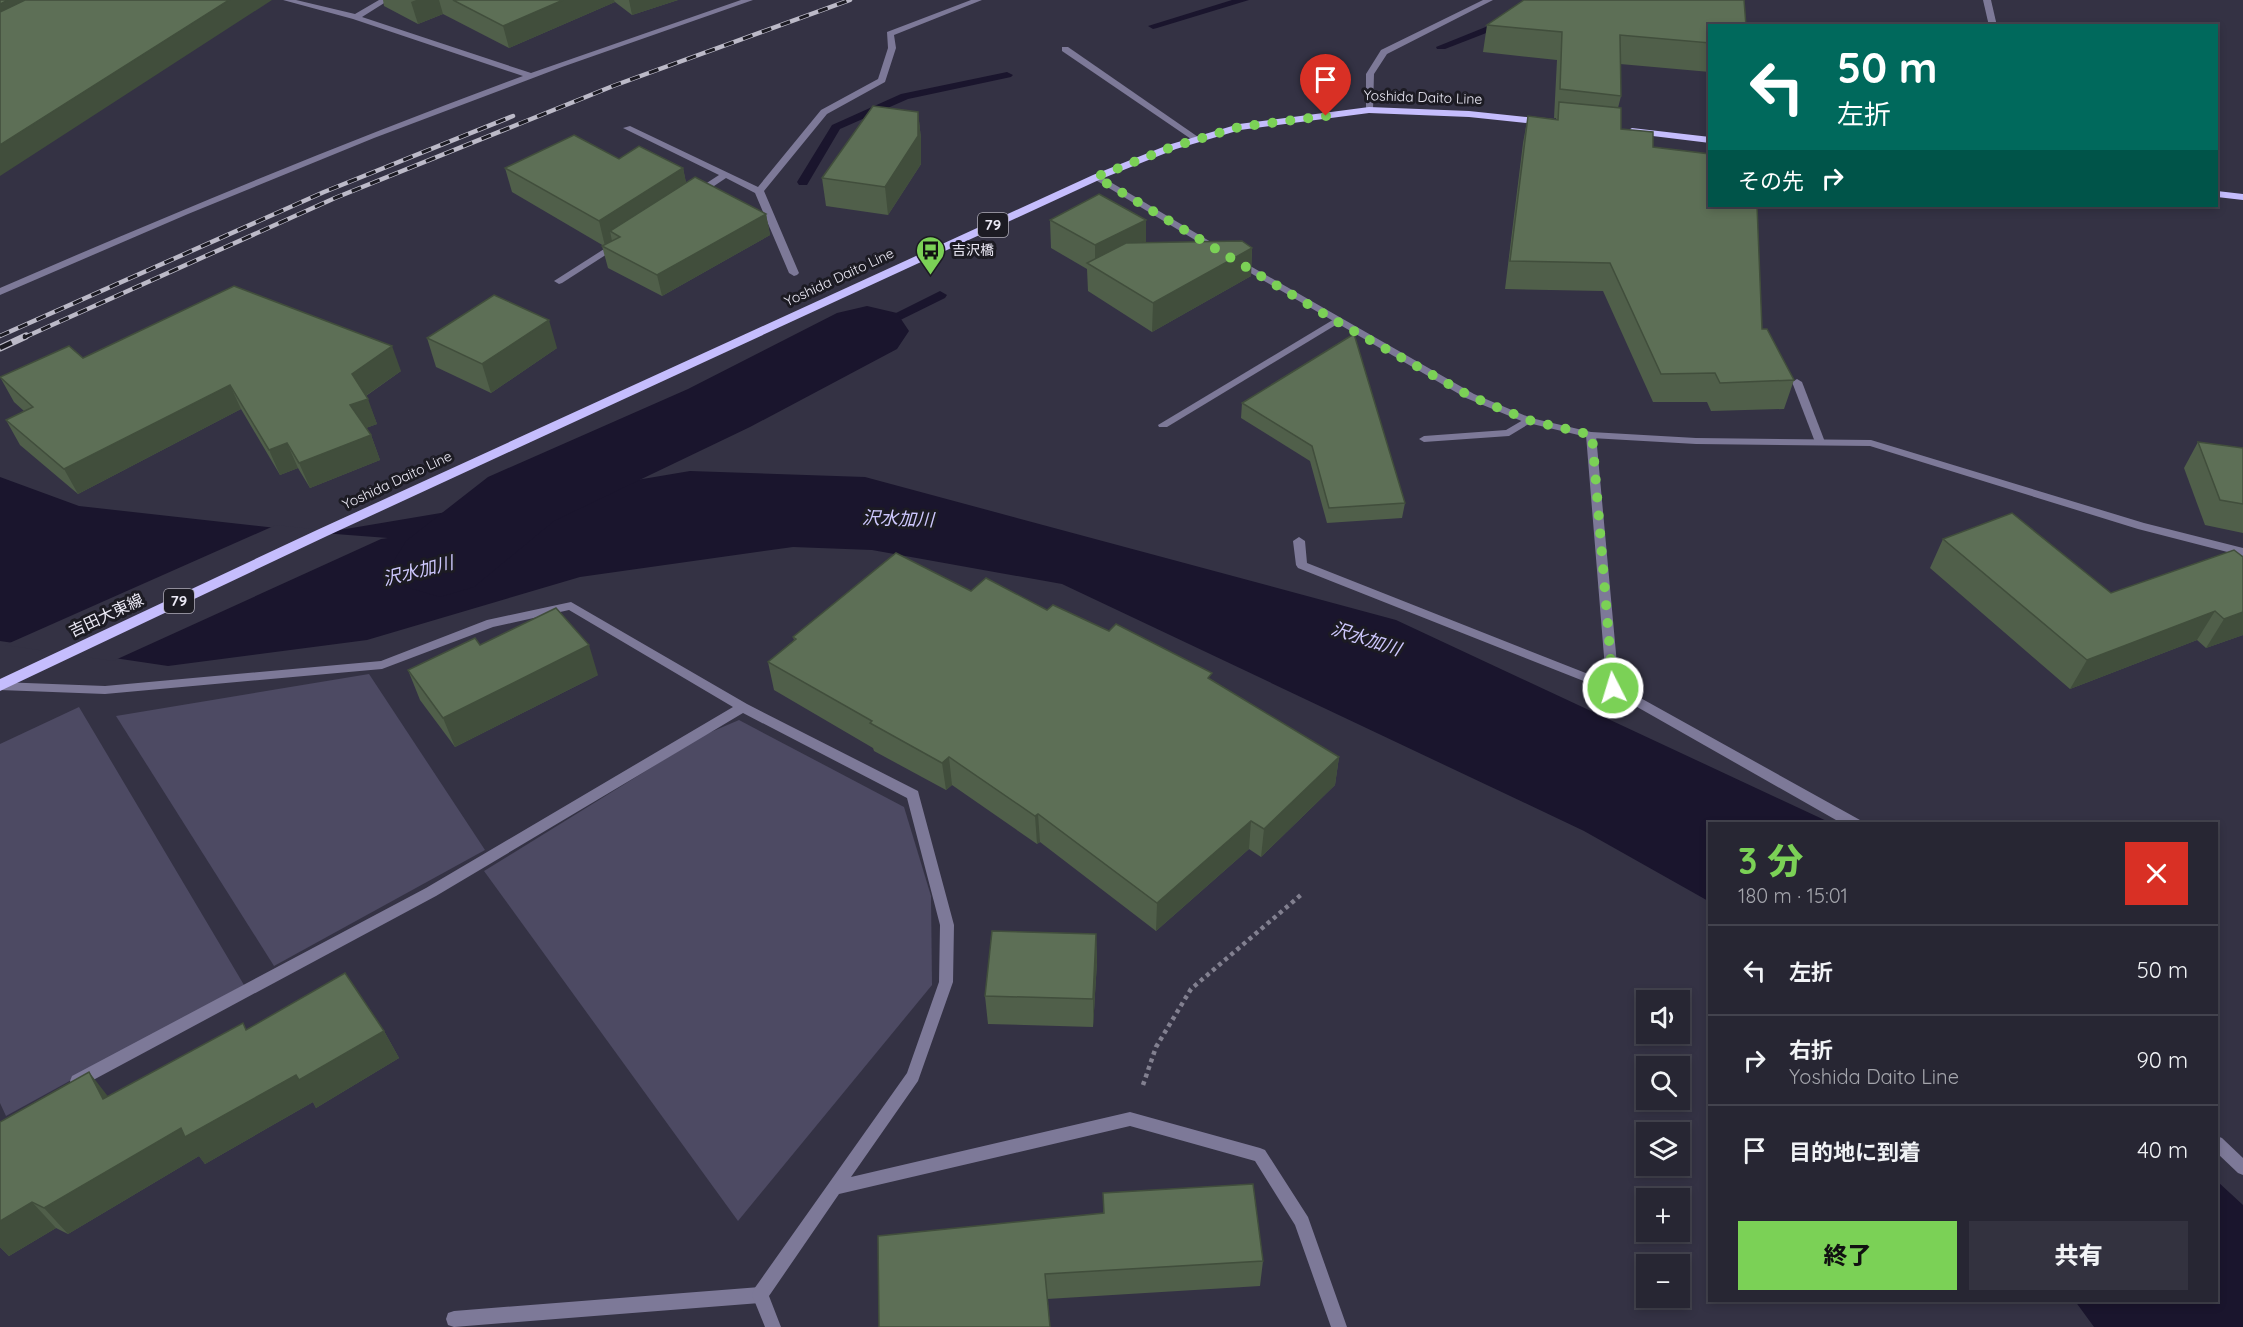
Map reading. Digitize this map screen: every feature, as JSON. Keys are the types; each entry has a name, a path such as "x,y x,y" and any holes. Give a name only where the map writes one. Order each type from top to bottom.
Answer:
{"main road":[{"name":"Yoshida Daito Line","path":"322,533 1096,177 1197,139 1239,127 1370,110 1469,114 1561,124"},
{"path":"1618,130 1708,140"},
{"path":"2218,194 2243,197"},
{"name":"吉田大東線","path":"0,686 322,533"}],"street":[{"path":"287,0 356,17 531,76"},
{"path":"356,17 385,0"},
{"path":"0,292 155,224 454,103 749,0"},
{"path":"759,191 824,112 882,80 892,48 890,34 978,0"},
{"path":"1370,110 1370,74 1384,52 1489,0"},
{"path":"1987,0 1993,24"},
{"path":"1065,49 1197,139"},
{"path":"627,128 759,191 794,273"},
{"path":"686,200 725,175"},
{"path":"1096,177 1336,321 1470,396 1528,420 1592,435 1696,441 1871,443 2142,526 2243,552"},
{"path":"559,281 627,237"},
{"path":"1163,425 1336,321"},
{"path":"1797,382 1820,442"},
{"path":"1424,439 1509,433 1528,420"},
{"path":"1592,435 1613,688"},
{"path":"1299,541 1302,565 1613,688 1851,822"},
{"path":"0,686 105,690 382,665 491,623 571,606 743,707 913,795 947,926 946,982 913,1076 760,1295"},
{"path":"63,1089 431,892 743,707"},
{"path":"836,1188 1130,1119 1260,1155 1302,1222 1340,1327"},
{"path":"2218,1144 2243,1168"},
{"path":"454,1319 760,1295"},
{"path":"760,1295 773,1327"}],"path":[{"path":"1130,1119 1156,1047 1191,989 1302,894"}],"shaded area":[{"path":"369,674 485,850 274,966 116,716"},
{"path":"79,707 244,985 6,1116 0,1103 0,744"},
{"path":"739,720 904,807 931,896 932,985 738,1221 484,871 704,735"}],"water":[{"name":"沢水加川","path":"690,471 865,477 1396,620 1829,822 1708,822 1708,901 1584,831 1062,584 872,550 793,547 580,577 367,640 168,666 0,641 0,477 79,506 322,533"},
{"path":"2218,1182 2243,1205 2243,1327 2094,1327 2076,1302 2218,1302"}],"pier":[{"path":"276,525 321,530 322,533 388,538 381,539 113,661 5,645"}],"building":[{"path":"25,0 229,0 0,145 0,12"},
{"path":"453,0 563,0 503,26"},
{"path":"1524,0 1744,0 1746,24 1708,24 1708,43 1620,35 1621,96 1560,89 1562,32 1487,25"},
{"path":"1559,102 1621,108 1621,129 1653,132 1653,147 1708,154 1708,207 1757,207 1762,329 1767,329 1794,380 1720,383 1715,373 1661,374 1610,263 1510,261 1528,116 1558,120"},
{"path":"873,106 918,112 918,136 885,187 822,178"},
{"path":"574,135 619,159 639,146 683,168 599,221 505,168"},
{"path":"695,177 766,214 657,275 602,246 620,237 610,231"},
{"path":"1099,194 1146,220 1095,245 1050,220"},
{"path":"1242,241 1252,248 1153,303 1087,263 1126,243"},
{"path":"234,286 392,346 352,374 368,399 350,405 371,435 299,463 287,443 269,450 230,385 64,469 6,420 33,407 0,377 69,346 83,358"},
{"path":"494,295 549,320 482,364 427,338"},
{"path":"1354,334 1405,503 1329,508 1312,446 1242,403"},
{"path":"2198,442 2243,448 2243,504 2220,500"},
{"path":"2012,513 2111,593 2234,550 2243,557 2243,612 2224,619 2215,611 2087,660 1943,539"},
{"path":"896,553 971,591 986,578 1047,610 1053,605 1109,631 1116,624 1212,673 1208,678 1339,757 1264,829 1251,821 1157,903 1038,814 1035,816 949,757 942,763 768,662 796,639 793,637"},
{"path":"556,608 589,645 443,718 408,670 475,638 480,645"},
{"path":"992,931 1096,934 1093,999 985,996"},
{"path":"345,973 384,1031 299,1080 296,1075 185,1137 181,1128 44,1208 32,1202 0,1221 0,1122 89,1072 103,1099 243,1023 246,1030"},
{"path":"1253,1184 1263,1261 1045,1274 1050,1327 879,1327 878,1236 1104,1213 1103,1193"}],"waterway":[{"path":"1153,26 1244,0"},
{"path":"1441,47 1508,21"},
{"path":"803,182 836,127 905,96 1007,75"},
{"path":"867,331 940,295"},
{"name":"沢水加川","path":"440,564 521,499 719,408 867,331"}],"railway":[{"path":"23,338 335,198 613,86 850,0"},
{"path":"0,336 324,192 513,116"},
{"path":"0,348 26,336"}],"place":[{"name":"吉沢橋","path":"931,276"}],"route":[{"path":"1326,116 1239,127 1172,147 1096,177 1336,321 1470,396 1528,420 1592,435 1613,688"}]}
